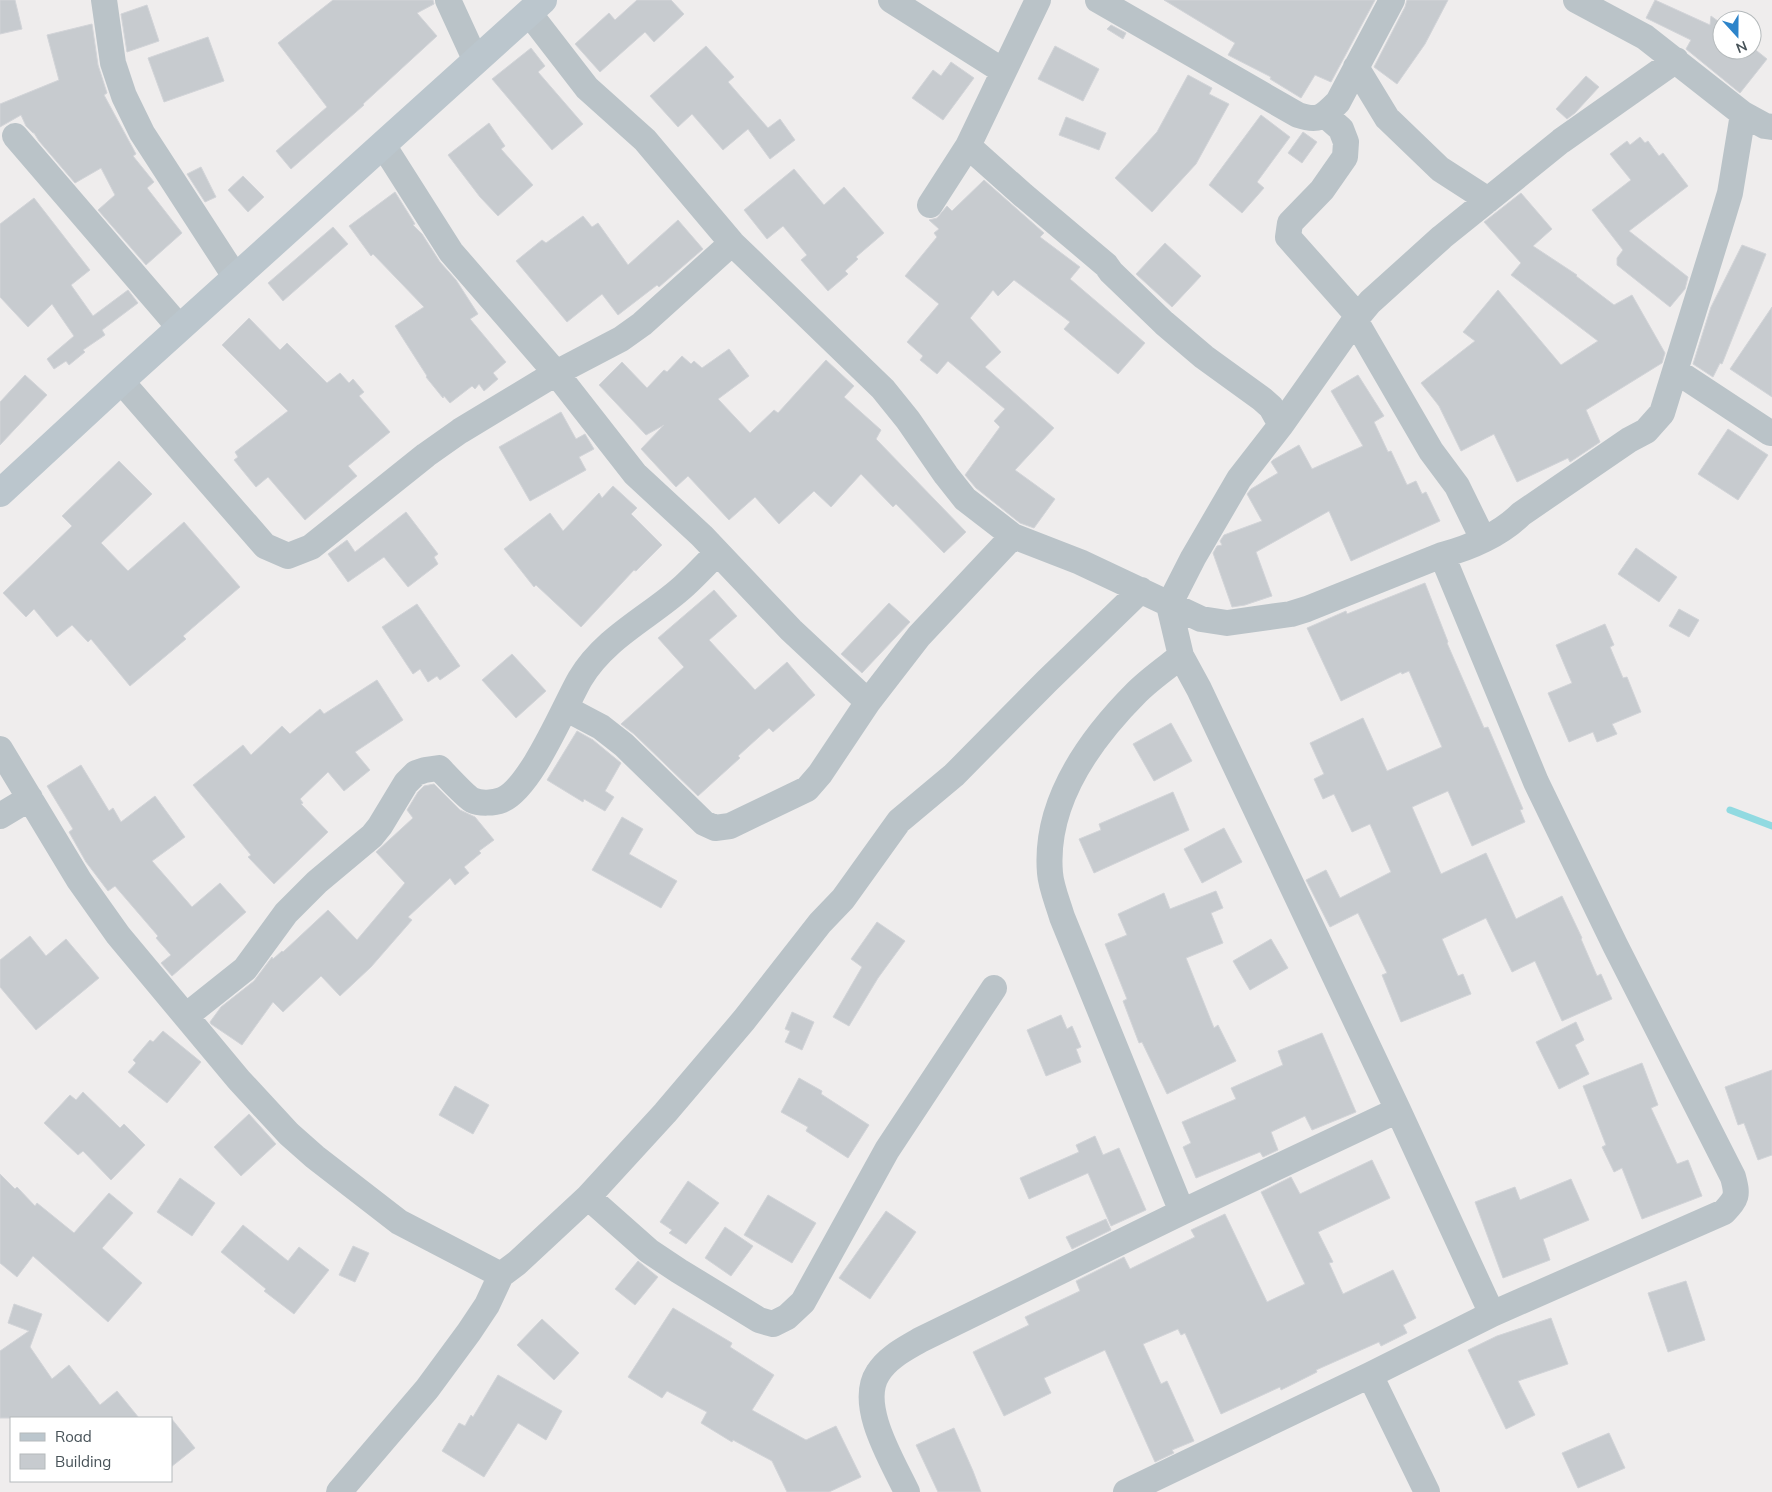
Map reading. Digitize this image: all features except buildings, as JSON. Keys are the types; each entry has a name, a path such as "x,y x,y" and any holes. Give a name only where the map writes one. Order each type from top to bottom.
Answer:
{"main road":[{"path":"0,494 121,381 536,7"}],"street":[{"path":"448,0 476,61"},
{"path":"891,0 1003,71"},
{"path":"930,204 968,146 1038,0"},
{"path":"1098,0 1298,116 1312,120 1331,108 1356,67 1392,0"},
{"path":"1576,0 1644,37 1743,114 1764,126 1772,127"},
{"path":"110,2 114,63 124,96 142,133 236,278"},
{"path":"536,7 587,88 645,140 732,243 883,389 908,420 946,475 966,499 1013,536 1080,562 1201,619 1227,623 1291,614 1442,555 1476,545 1483,539 1512,524 1521,514 1629,440 1646,431 1662,413 1676,371 1730,193 1743,114"},
{"path":"1492,1314 1398,1110 1181,656 1169,605 1193,558 1239,479 1281,425 1370,302 1442,238 1561,141 1676,60"},
{"path":"1356,67 1387,118 1440,169 1488,200"},
{"path":"1331,108 1387,118"},
{"path":"1331,108 1346,142 1345,158 1322,190 1290,223 1288,237 1357,318 1431,450 1456,486 1483,539"},
{"path":"15,136 180,328"},
{"path":"383,145 451,252 556,373 635,474 702,536 791,630 868,702"},
{"path":"968,146 1106,265 1111,272 1184,340 1217,368 1270,406 1281,425"},
{"path":"121,381 265,546 288,556 311,547 426,455 460,431 556,373 620,339 642,324 732,243"},
{"path":"1676,371 1772,433"},
{"path":"564,708 601,727 624,745 704,823 715,828 730,826 807,789 820,774 868,702 919,636 1013,536"},
{"path":"186,1016 245,970 286,913 316,882 372,836 406,783 416,773 439,768 472,800 486,803 503,800 518,788 536,762 581,678 597,656 622,633 684,586 717,553"},
{"path":"1126,1492 1166,1484 1492,1314 1724,1212 1734,1201 1737,1192 1733,1177 1615,945 1536,782 1442,555"},
{"path":"339,1492 427,1389 487,1305 501,1275 517,1263 588,1197 665,1113 744,1020 820,923 843,899 899,821 954,775 1141,590"},
{"path":"1181,656 1138,691 1108,724 1083,757 1062,800 1051,836 1050,874 1062,917 1182,1212"},
{"path":"0,749 79,880 118,935 239,1080 289,1134 315,1157 399,1222 501,1275"},
{"path":"0,816 30,798"},
{"path":"588,1197 649,1251 759,1320 773,1324 787,1317 803,1302 886,1150 994,988"},
{"path":"907,1492 875,1422 871,1395 877,1374 892,1356 920,1340 1182,1212 1398,1110"},
{"path":"1370,1376 1427,1492"}],"waterway":[{"path":"1730,810 1772,826"}]}
